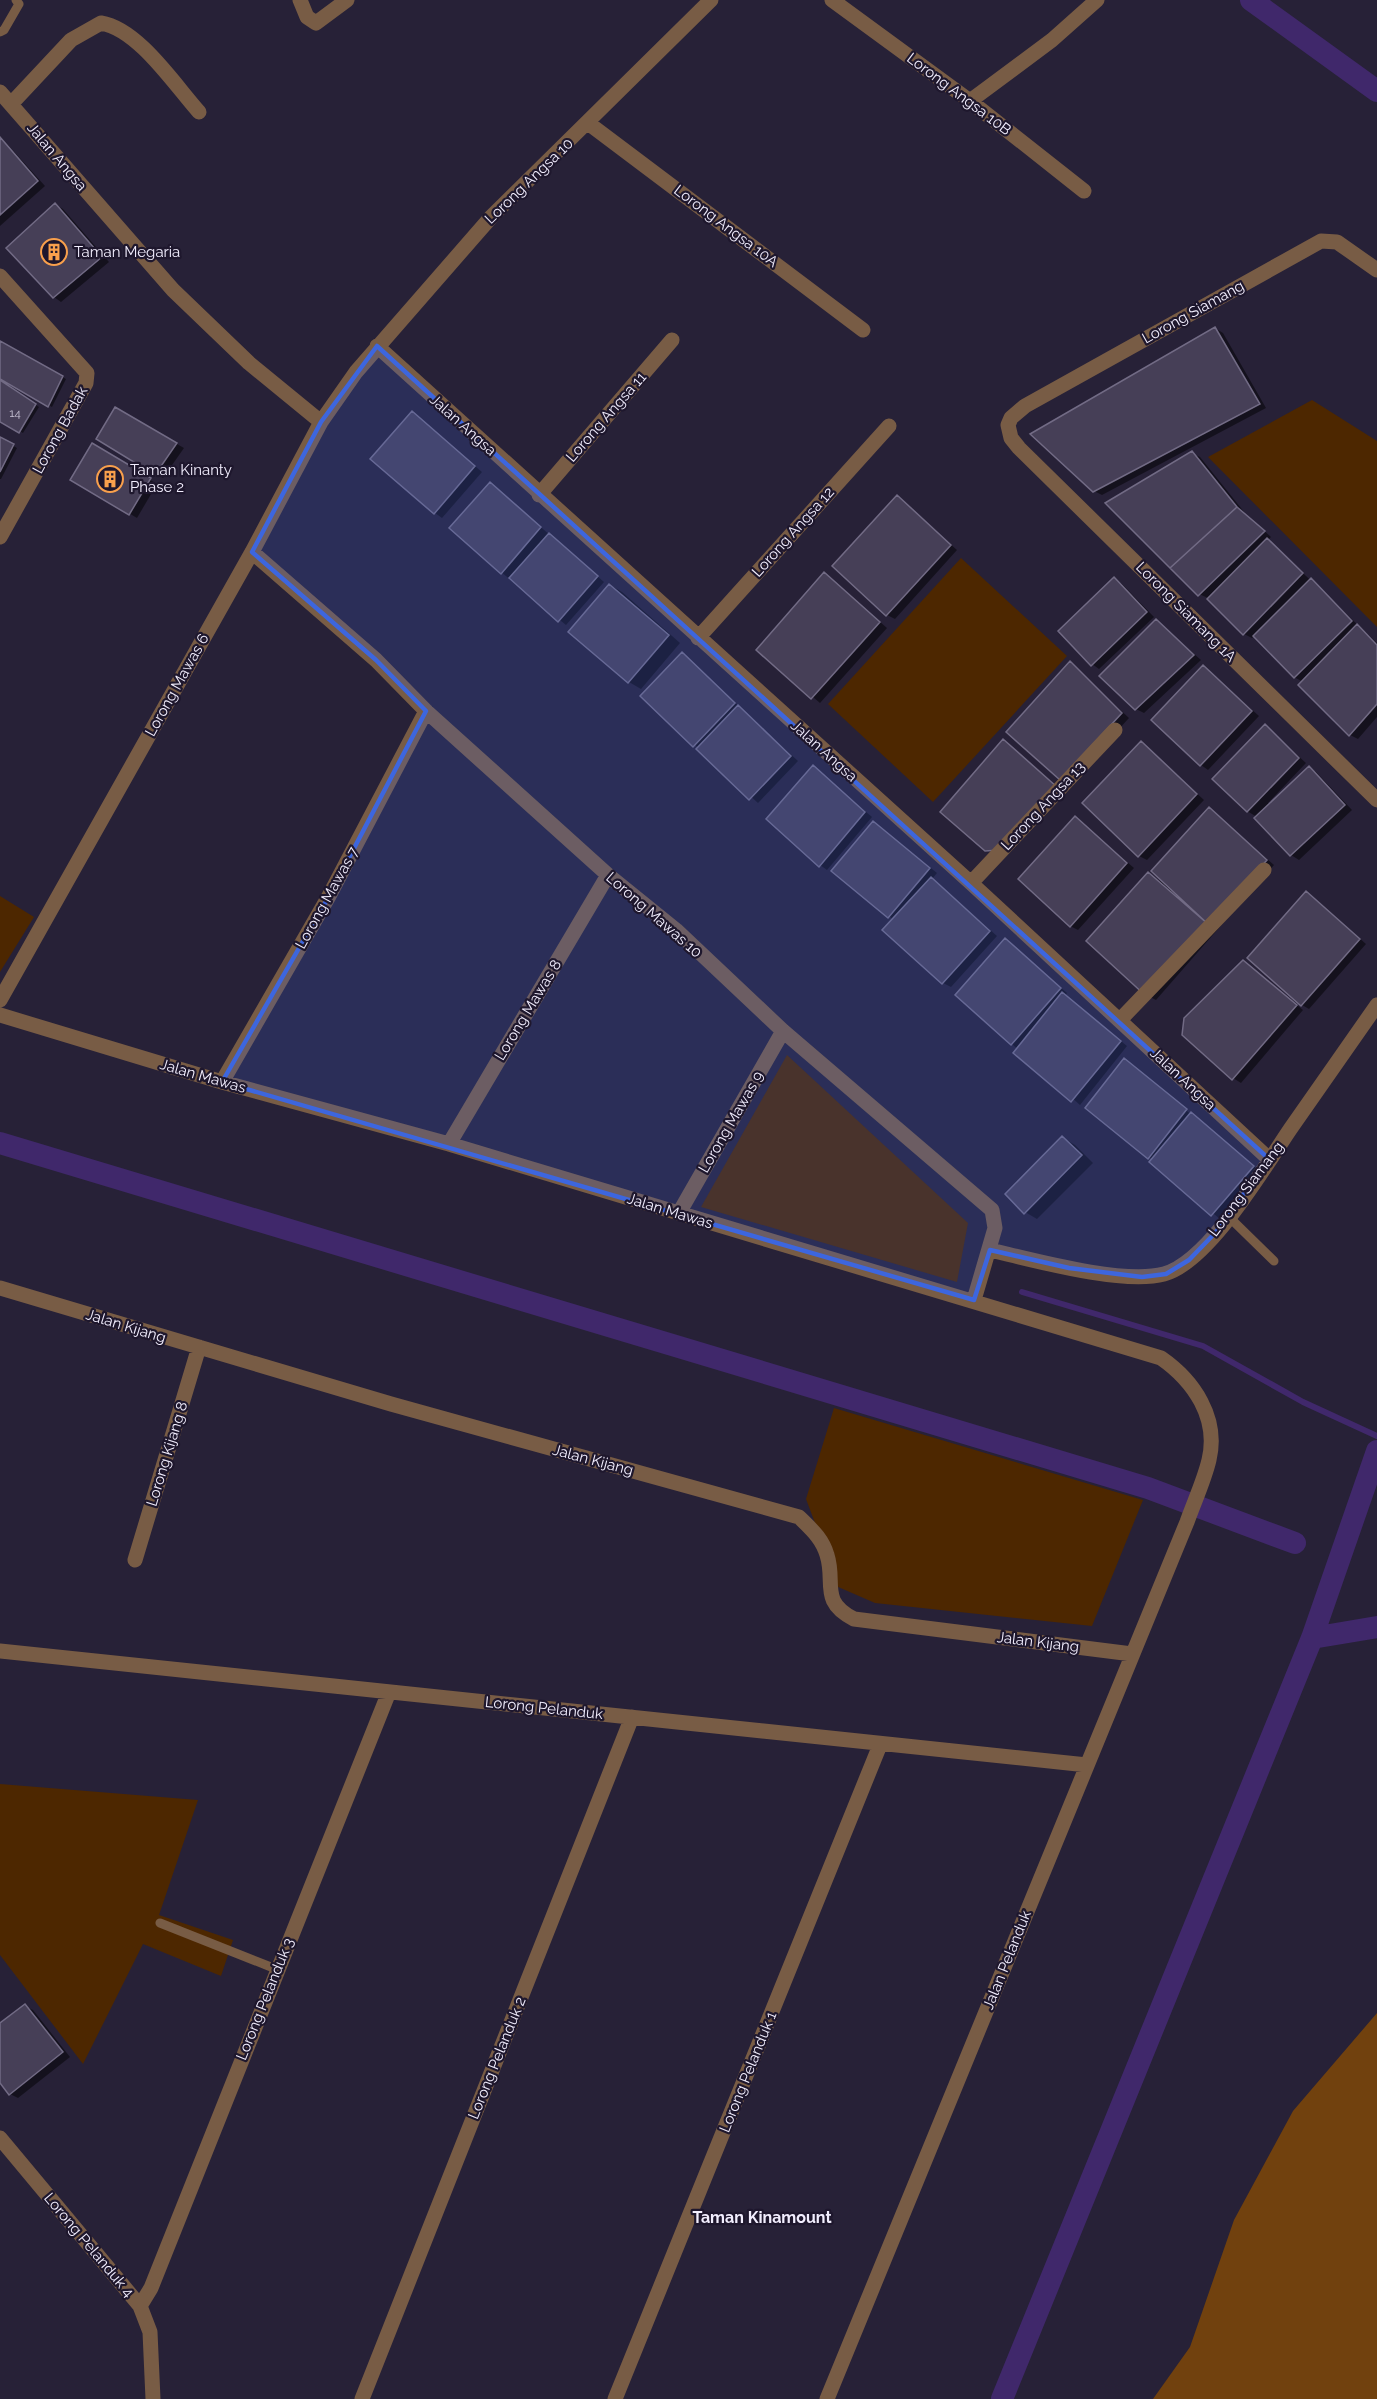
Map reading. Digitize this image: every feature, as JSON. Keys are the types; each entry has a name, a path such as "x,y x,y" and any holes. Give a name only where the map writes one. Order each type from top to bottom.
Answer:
{"street":[{"path":"300,0 307,17 316,23 347,0"},
{"name":"Lorong Angsa 10","path":"356,372 376,346 492,216 711,0"},
{"name":"Lorong Angsa 10B","path":"832,0 970,101 1084,191"},
{"path":"970,101 1052,40 1098,0"},
{"path":"12,103 71,40 101,22 117,26 134,40 199,112"},
{"name":"Jalan Angsa","path":"0,92 173,290 249,363 321,422"},
{"name":"Lorong Angsa 10A","path":"588,123 863,330"},
{"name":"Lorong Siamang","path":"1011,418 1025,406 1321,242 1337,242 1377,270"},
{"name":"Lorong Badak","path":"0,276 87,373 87,383 0,537"},
{"name":"Lorong Angsa 11","path":"539,495 672,340"},
{"name":"Jalan Angsa","path":"376,346 971,883 1269,1159"},
{"name":"Lorong Mawas 6","path":"0,1000 252,552 321,422 356,372"},
{"name":"Lorong Siamang 1A","path":"1011,418 1008,425 1011,438 1019,448 1377,800"},
{"name":"Lorong Angsa 12","path":"698,638 889,426"},
{"name":"Lorong Mawas 10","path":"252,552 376,660 426,711 608,875 676,930 783,1031 992,1210 995,1228 974,1300"},
{"name":"Lorong Mawas 7","path":"222,1082 330,896 426,711"},
{"name":"Lorong Angsa 13","path":"971,883 1115,730"},
{"path":"1120,1020 1264,870"},
{"name":"Lorong Mawas 8","path":"448,1144 608,875"},
{"name":"Lorong Siamang","path":"990,1250 1069,1268 1142,1277 1166,1274 1190,1260 1229,1217 1377,1005"},
{"name":"Jalan Mawas","path":"0,1015 222,1082 448,1144 1161,1358 1192,1384 1200,1398 1210,1437 1209,1459 1187,1522"},
{"name":"Lorong Mawas 9","path":"679,1213 783,1031"},
{"name":"Jalan Kijang","path":"0,1288 391,1404 800,1517 820,1537 828,1557 829,1587 836,1607 854,1619 1132,1654"},
{"name":"Lorong Kijang 8","path":"135,1560 199,1347"},
{"name":"Jalan Pelanduk","path":"827,2399 1187,1522"},
{"name":"Lorong Pelanduk","path":"0,1651 1087,1765"},
{"name":"Lorong Pelanduk 3","path":"140,2306 151,2288 276,1969 389,1692"},
{"name":"Lorong Pelanduk 2","path":"362,2399 632,1717"},
{"name":"Lorong Pelanduk 1","path":"615,2399 880,1745"},
{"name":"Lorong Pelanduk 4","path":"0,2138 140,2306 150,2332 153,2399"}],"lane":[{"path":"0,32 4,30 19,1"},
{"path":"1229,1217 1274,1261"},
{"path":"160,1923 276,1969"}],"highlighted area":[{"path":"377,346 1269,1159 1216,1232 1189,1260 1166,1274 1142,1277 1069,1268 990,1250 974,1300 222,1082 329,896 426,711 376,660 252,552 321,422"}],"shaded area":[{"path":"1312,400 1377,441 1377,627 1208,457"},
{"path":"961,558 1067,656 933,802 828,704"},
{"path":"0,896 34,917 0,972"},
{"path":"787,1055 968,1223 957,1282 701,1207"},
{"path":"834,1408 1143,1500 1092,1626 875,1603 829,1583 821,1539 806,1499"},
{"path":"0,1784 198,1800 159,1915 233,1940 221,1976 143,1944 83,2064 0,1955"},
{"path":"1377,2013 1377,2399 1153,2399 1190,2347 1234,2220 1293,2111"}],"building":[{"path":"0,137 38,181 0,215"},
{"name":"Taman Megaria","path":"55,203 102,257 53,298 6,248"},
{"path":"1215,327 1260,404 1093,492 1030,434"},
{"path":"0,341 63,376 48,407 0,379"},
{"path":"0,380 36,404 19,433 0,422"},
{"name":"Taman Kinanty Phase 2","path":"115,407 177,443 155,475 96,439"},
{"path":"412,411 475,466 434,514 370,459"},
{"path":"0,437 14,444 0,472"},
{"name":"Taman Kinanty Phase 2","path":"92,443 151,478 129,515 70,480"},
{"path":"1192,451 1237,507 1170,568 1105,503"},
{"path":"490,482 541,527 501,574 449,528"},
{"path":"897,495 951,545 886,616 832,566"},
{"path":"1237,507 1265,531 1198,596 1170,568"},
{"path":"549,533 598,576 558,622 509,578"},
{"path":"1267,538 1303,573 1243,635 1207,599"},
{"path":"824,572 880,622 811,699 756,650"},
{"path":"1114,577 1147,612 1091,666 1058,631"},
{"path":"1311,578 1352,621 1294,678 1253,636"},
{"path":"609,584 669,635 628,683 568,632"},
{"path":"1156,619 1194,655 1135,710 1099,676"},
{"path":"1357,624 1377,645 1377,704 1349,736 1298,685"},
{"path":"682,652 735,703 693,747 640,696"},
{"path":"1070,661 1122,713 1060,780 1006,732"},
{"path":"1203,665 1252,711 1200,766 1151,720"},
{"path":"738,705 791,756 749,800 696,749"},
{"path":"1265,724 1299,758 1247,812 1212,779"},
{"path":"1003,739 1057,787 1000,850 985,851 940,812"},
{"path":"1141,741 1197,794 1138,857 1082,803"},
{"path":"813,765 865,812 819,867 766,819"},
{"path":"1309,766 1345,805 1290,856 1254,818"},
{"path":"1209,807 1267,860 1209,925 1151,871"},
{"path":"1075,816 1127,863 1070,927 1018,879"},
{"path":"873,821 930,868 888,918 831,871"},
{"path":"1148,872 1209,925 1147,997 1086,941"},
{"path":"931,877 990,931 942,984 882,930"},
{"path":"1306,891 1360,939 1301,1006 1247,958"},
{"path":"1005,938 1061,988 1011,1045 955,995"},
{"path":"1243,960 1297,1005 1232,1080 1182,1035 1184,1018"},
{"path":"1062,992 1121,1041 1071,1102 1013,1053"},
{"path":"1124,1058 1187,1109 1148,1159 1085,1108"},
{"path":"1191,1112 1254,1166 1211,1216 1149,1162"},
{"path":"1062,1136 1082,1155 1024,1214 1005,1194"},
{"path":"25,2004 63,2052 9,2095 0,2083 0,2023"}],"waterway":[{"path":"1251,0 1377,91"},
{"path":"0,1143 1148,1488 1295,1543"},
{"path":"1022,1292 1203,1346 1303,1402 1377,1436"},
{"path":"1002,2399 1312,1638 1377,1451"},
{"path":"1312,1638 1377,1627"}],"place":[{"name":"Taman Megaria","path":"54,252"},
{"name":"Taman Kinanty Phase 2","path":"110,479"}],"district":[{"name":"Taman Kinamount","path":"762,2217"}]}
